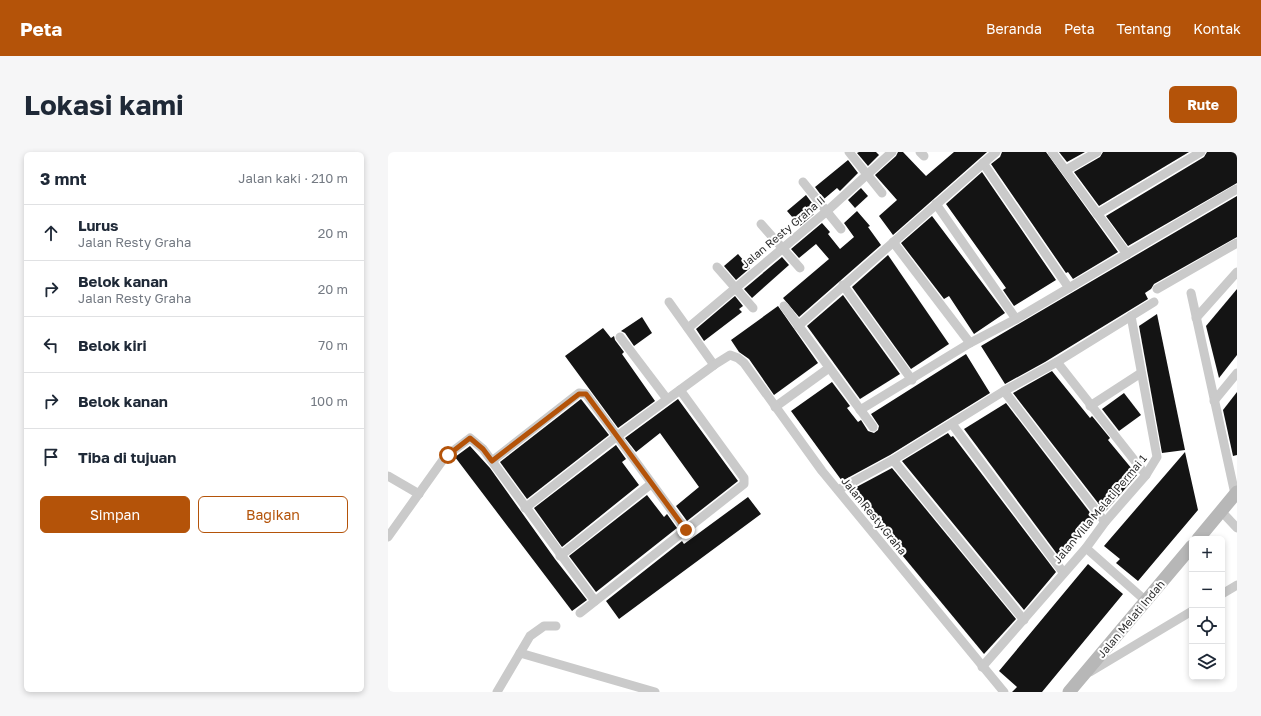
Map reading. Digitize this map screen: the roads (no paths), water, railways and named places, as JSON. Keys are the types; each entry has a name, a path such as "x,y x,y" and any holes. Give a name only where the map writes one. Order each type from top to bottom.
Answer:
{"main road":[{"path":"1200,536 1236,493"},
{"name":"Jalan Melati Indah","path":"1069,692 1189,550"}],"street":[{"path":"849,152 882,193"},
{"name":"Jalan Resty Graha II","path":"688,328 827,211 892,152"},
{"path":"798,326 996,152"},
{"path":"1052,152 1127,254"},
{"path":"1066,170 1097,152"},
{"path":"1097,214 1201,152"},
{"path":"983,163 1069,288"},
{"path":"803,182 841,230"},
{"path":"860,410 912,380 970,343 1016,319 1237,189"},
{"path":"936,204 1016,319"},
{"path":"760,224 800,268"},
{"path":"894,242 970,343"},
{"path":"1157,289 1237,243"},
{"path":"717,267 753,308"},
{"path":"1196,318 1237,272"},
{"path":"843,285 912,380"},
{"path":"1191,293 1214,401 1236,493"},
{"path":"525,508 616,437 714,365 669,302"},
{"path":"838,490 893,460 1004,391 1057,362 1154,302"},
{"path":"784,306 873,427"},
{"name":"Jalan Villa Melati Permai 1","path":"982,667 1024,620 1063,572 1086,548 1105,522 1146,475 1157,457 1131,316"},
{"path":"620,337 667,399"},
{"name":"Jalan Resty Graha","path":"714,365 730,355 738,358 744,363 822,471 1004,692"},
{"path":"1057,362 1090,406 1146,475"},
{"path":"775,407 829,368"},
{"path":"1090,406 1141,373"},
{"path":"1214,401 1237,373"},
{"path":"580,613 746,481 680,390"},
{"path":"1004,391 1105,522"},
{"path":"492,461 579,394 586,394 616,437 686,530"},
{"path":"952,424 1063,572"},
{"path":"388,537 446,457 468,438 474,441 492,461 560,556 595,601"},
{"path":"893,460 1024,620"},
{"path":"388,476 419,494"},
{"path":"560,556 651,484"},
{"path":"1221,511 1237,528"},
{"path":"1086,548 1146,601"},
{"path":"1225,592 1237,585"},
{"path":"1085,674 1189,613"},
{"path":"497,692 530,636 544,626 556,626"},
{"path":"520,653 655,692"}]}
